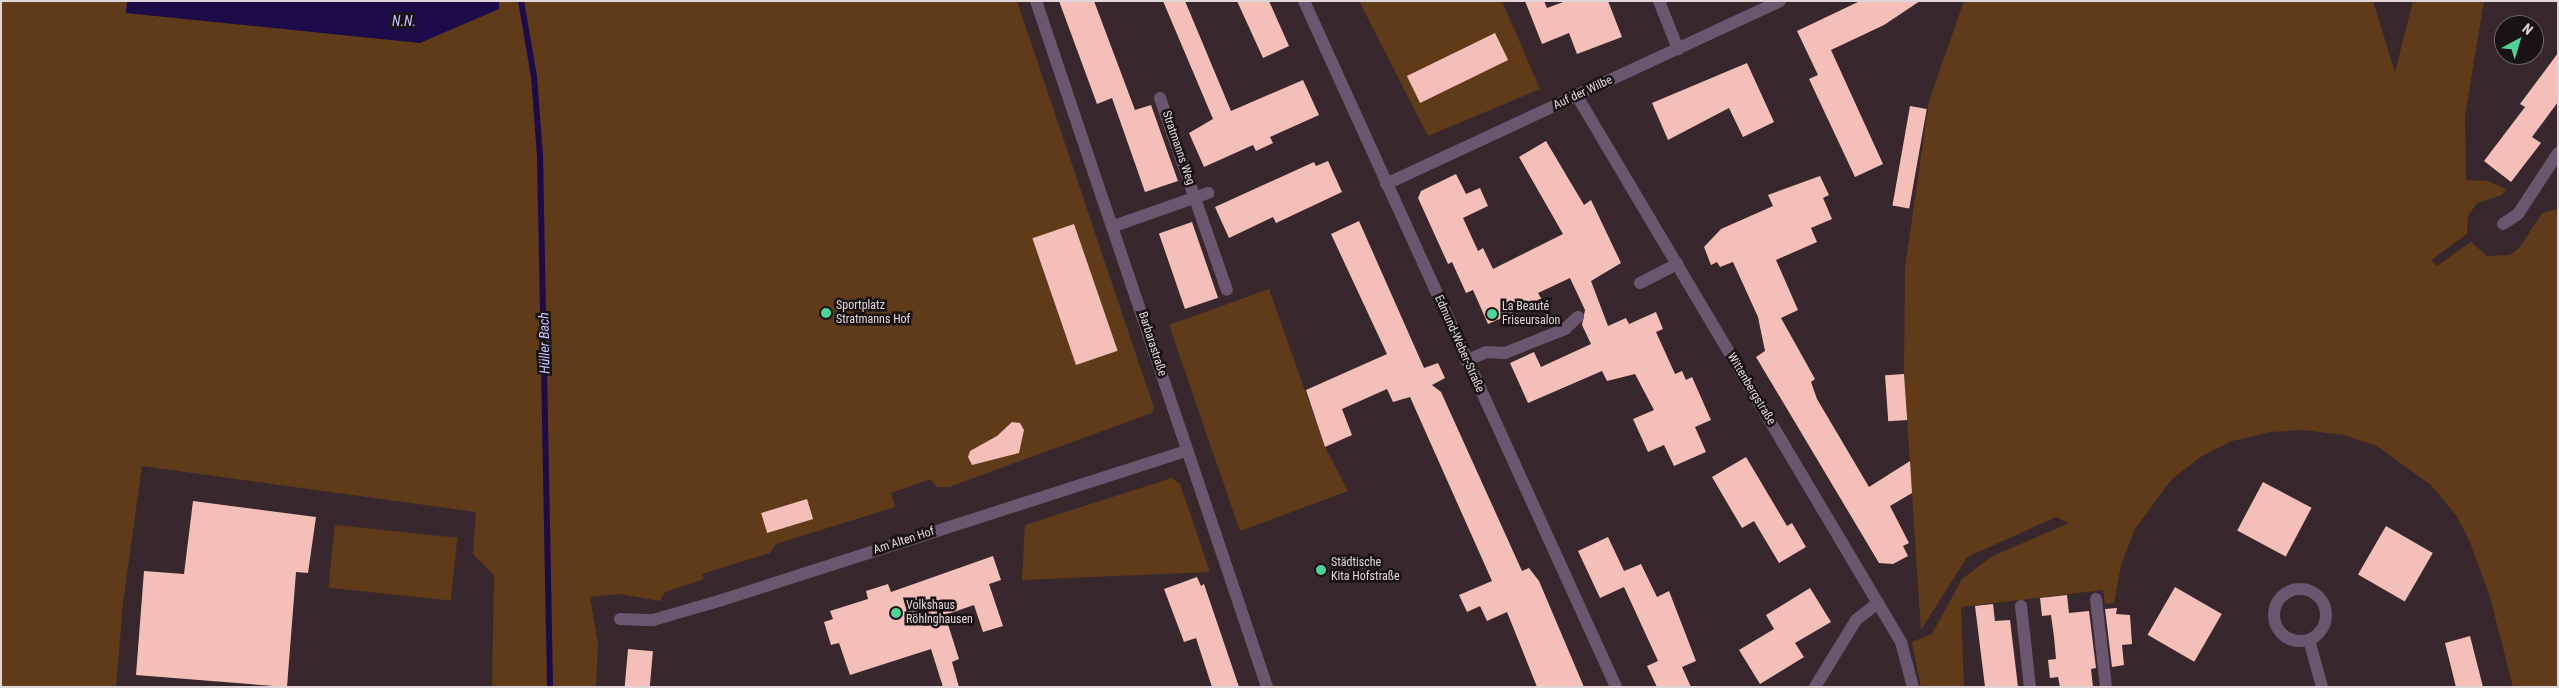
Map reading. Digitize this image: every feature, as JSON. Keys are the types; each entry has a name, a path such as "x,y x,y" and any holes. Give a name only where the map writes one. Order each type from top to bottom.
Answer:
{"street":[{"name":"Barbarastraße","path":"1036,1 1114,226 1186,451 1267,687"},
{"name":"Edmund-Weber-Straße","path":"1304,1 1466,361 1616,687"},
{"path":"1659,1 1678,48"},
{"name":"Auf der Wilbe","path":"1386,184 1780,1"},
{"name":"Wittenbergstraße","path":"1577,96 1878,603 1908,658 1913,687"},
{"name":"Stratmanns Weg","path":"1160,98 1227,290"},
{"path":"2503,224 2518,214 2558,153"},
{"name":"Stratmanns Weg","path":"1114,226 1208,193"},
{"path":"1640,283 1677,264"},
{"path":"1466,361 1486,352 1505,353 1565,329 1578,317"},
{"name":"Am Alten Hof","path":"620,619 653,620 722,600 1186,451"},
{"path":"2293,589 2314,591 2326,607 2324,627 2309,640 2288,638 2275,622 2277,602 2293,589"},
{"path":"2096,599 2106,687"},
{"path":"1815,687 1856,620 1878,603"},
{"path":"2021,606 2030,687"},
{"path":"2309,640 2322,687"}],"shaded area":[{"path":"1,1 1017,1 1154,408 1152,413 949,487 937,487 931,479 891,493 895,507 776,544 770,553 702,574 704,579 665,592 660,601 619,594 590,597 598,644 596,687 492,687 494,575 473,554 476,512 142,466 123,603 116,687 1,687"},
{"path":"1359,1 1502,1 1540,89 1428,136"},
{"path":"1964,1 2373,1 2395,72 2413,1 2484,1 2465,116 2466,180 2488,181 2506,189 2502,195 2477,203 2468,216 2467,234 2431,260 2437,266 2471,242 2487,256 2510,255 2520,247 2542,213 2558,209 2558,687 2513,687 2490,597 2470,542 2456,515 2431,485 2377,446 2344,435 2303,430 2271,432 2232,441 2202,456 2171,480 2135,529 2121,565 2114,603 2105,604 2103,590 1961,607 1964,687 1921,687 1912,642 1932,634 1962,579 1991,557 2069,523 2056,517 1967,557 1921,630 1904,374 1905,268 1929,101"},
{"path":"1269,289 1325,447 1348,491 1240,531 1169,325"},
{"path":"1172,478 1180,484 1210,572 1022,580 1025,525"},
{"path":"335,525 457,538 451,601 328,588"}],"water":[{"name":"N.N.","path":"127,1 499,1 499,9 420,43 126,13"}],"building":[{"path":"1059,1 1094,1 1135,110 1151,105 1178,181 1145,192 1112,98 1097,104"},
{"path":"1163,1 1185,1 1231,111 1303,80 1319,115 1270,137 1273,143 1256,151 1253,145 1204,167 1189,133 1213,119"},
{"path":"1237,1 1269,1 1289,46 1263,58"},
{"path":"1525,1 1544,1 1547,8 1566,1 1608,1 1622,37 1577,54 1569,33 1542,44"},
{"path":"1860,1 1920,1 1884,25 1831,50 1883,164 1855,177 1809,79 1818,75 1797,31"},
{"path":"1495,33 1508,60 1420,103 1407,76"},
{"path":"2558,53 2558,102 2532,137 2541,143 2511,182 2484,161 2525,107 2520,104"},
{"path":"1747,63 1774,122 1743,137 1729,108 1668,140 1652,103"},
{"path":"1910,106 1927,109 1909,208 1892,205"},
{"path":"1546,141 1584,205 1591,200 1621,263 1591,281 1608,326 1626,318 1629,324 1656,312 1663,329 1656,332 1675,374 1682,371 1686,380 1692,377 1711,420 1695,427 1706,452 1674,466 1664,445 1648,452 1633,419 1654,410 1635,374 1607,381 1602,371 1528,403 1510,363 1534,352 1541,367 1591,344 1582,325 1585,310 1570,278 1538,293 1542,300 1488,324 1473,290 1466,293 1452,262 1448,264 1418,198 1421,191 1456,174 1466,194 1480,188 1488,206 1463,218 1478,251 1483,248 1493,269 1563,234 1519,157"},
{"path":"1328,161 1342,192 1276,223 1273,217 1229,238 1215,207 1314,162 1316,166"},
{"path":"1820,176 1829,195 1823,198 1832,219 1811,228 1817,242 1776,260 1798,310 1781,318 1815,379 1811,382 1817,399 1869,487 1910,461 1912,493 1890,506 1909,543 1903,546 1908,556 1893,564 1879,563 1756,357 1765,351 1758,317 1733,262 1720,267 1717,262 1711,265 1704,247 1721,229 1773,206 1768,195"},
{"path":"1359,221 1424,368 1438,363 1445,378 1432,385 1441,392 1522,571 1529,568 1539,581 1584,687 1537,687 1507,612 1487,621 1480,606 1467,612 1459,595 1492,581 1410,397 1393,402 1387,389 1342,409 1352,435 1325,447 1306,390 1387,354 1331,234"},
{"path":"1192,222 1218,298 1185,309 1159,233"},
{"path":"1074,224 1118,351 1076,365 1032,238"},
{"path":"1904,374 1907,420 1888,421 1885,375"},
{"path":"1012,422 1020,423 1024,430 1019,453 972,465 968,457 970,451 997,436"},
{"path":"1746,457 1787,526 1792,523 1806,547 1779,563 1754,521 1742,528 1712,477"},
{"path":"2263,482 2312,508 2286,556 2237,531"},
{"path":"807,499 813,519 767,533 761,513"},
{"path":"193,501 316,517 308,573 296,572 287,687 136,675 144,571 184,574"},
{"path":"2386,526 2433,553 2405,601 2358,574"},
{"path":"1608,537 1624,571 1641,564 1657,597 1669,591 1696,661 1682,667 1691,687 1657,687 1647,666 1658,661 1624,587 1600,598 1578,551"},
{"path":"993,556 1001,580 989,584 1003,626 983,632 974,605 945,615 959,659 952,662 959,687 943,687 931,649 850,675 839,643 831,645 824,622 833,619 830,611 868,599 866,591 888,584 891,592"},
{"path":"1197,577 1201,586 1204,584 1239,687 1212,687 1196,638 1184,642 1164,589"},
{"path":"2175,587 2222,614 2194,662 2148,635"},
{"path":"1810,588 1831,622 1795,643 1804,657 1760,684 1739,650 1774,629 1766,615"},
{"path":"2067,595 2069,613 2089,611 2096,668 2091,669 2093,687 2060,687 2058,677 2050,678 2048,660 2056,659 2054,637 2051,615 2042,616 2040,598"},
{"path":"1993,604 1995,621 2010,620 2018,687 1985,687 1975,606"},
{"path":"2117,608 2116,614 2130,615 2132,644 2122,645 2124,665 2112,667 2105,609"},
{"path":"2470,636 2483,687 2456,687 2445,643"},
{"path":"628,649 653,651 650,687 625,687"}],"waterway":[{"name":"Hüller Bach","path":"521,1 534,76 540,155 550,687"}],"place":[{"name":"Sportplatz Stratmanns Hof","path":"826,313"},
{"name":"La Beauté Friseursalon","path":"1492,314"},
{"name":"Städtische Kita Hofstraße","path":"1321,570"},
{"name":"Volkshaus Röhlnghausen","path":"896,613"}]}
